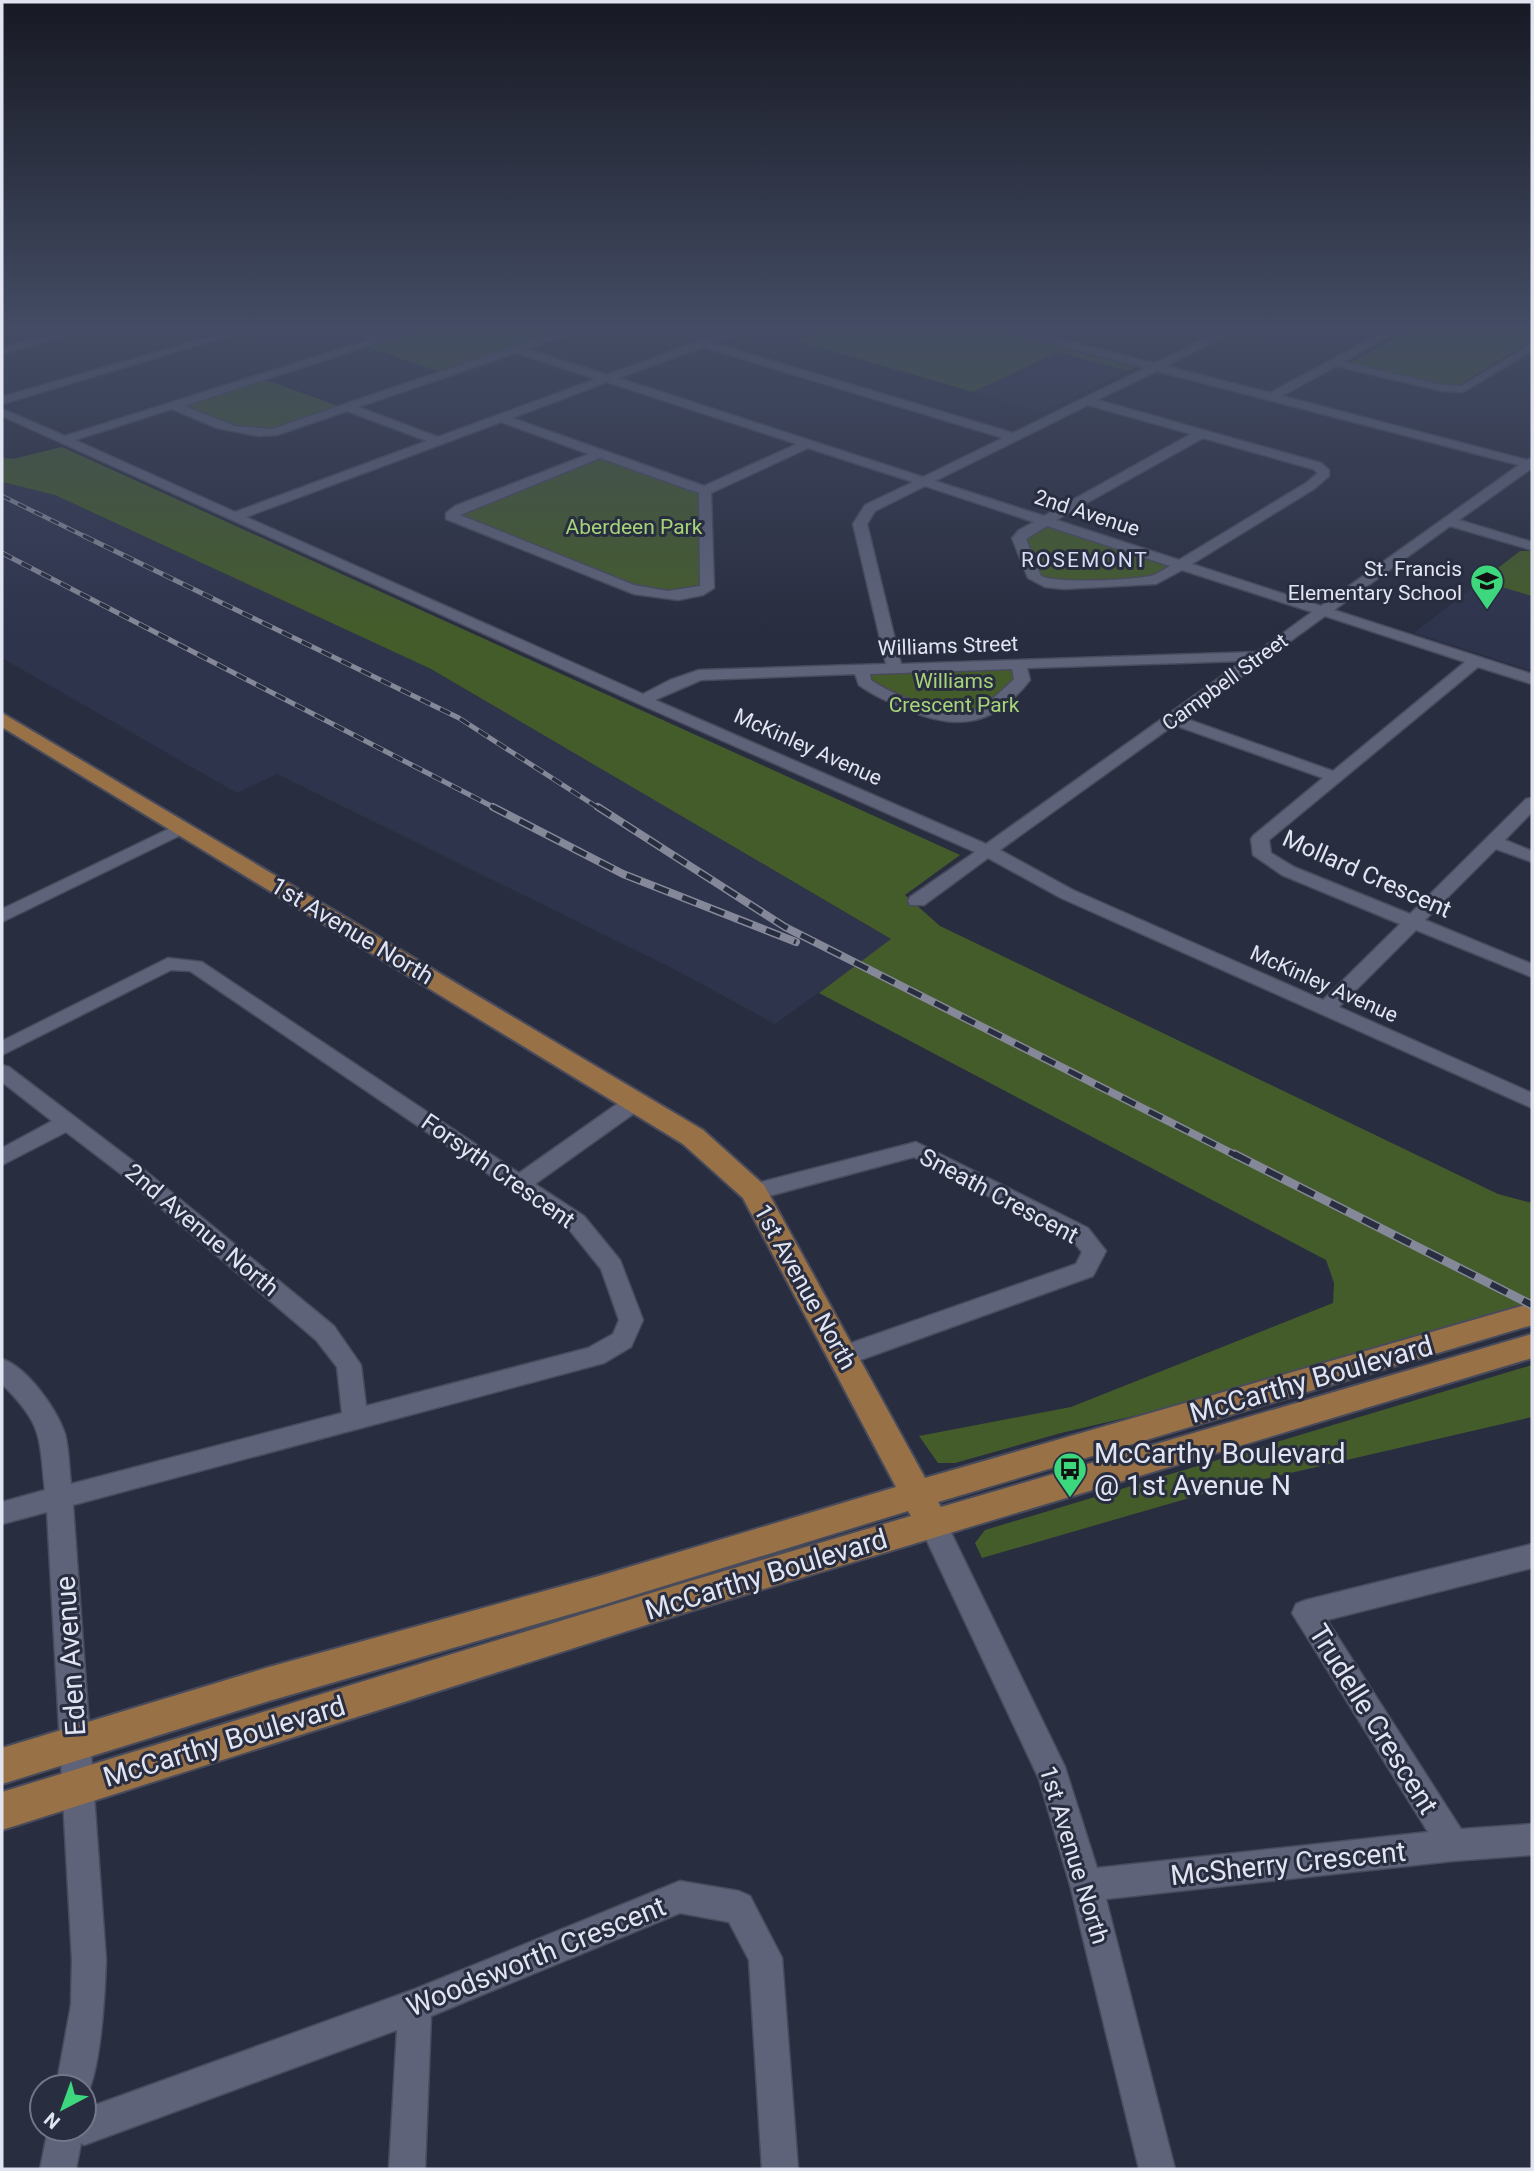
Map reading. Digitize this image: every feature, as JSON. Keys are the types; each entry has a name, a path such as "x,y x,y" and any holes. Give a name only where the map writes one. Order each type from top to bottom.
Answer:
{"main road":[{"name":"1st Avenue North","path":"2,719 693,1137 754,1192 925,1510"},
{"name":"McCarthy Boulevard","path":"2,1811 674,1601 925,1510 1532,1314"},
{"name":"McCarthy Boulevard","path":"2,1766 269,1684 599,1591 925,1510 1532,1346"}],"street":[{"name":"McKinley Avenue","path":"36,427 643,700 988,851 1067,894 1532,1101"},
{"path":"64,440 103,427"},
{"path":"227,427 254,435 287,427"},
{"path":"402,427 438,441"},
{"path":"234,517 475,427"},
{"path":"528,427 705,491 809,443"},
{"name":"2nd Avenue","path":"760,427 1532,679"},
{"path":"981,427 1013,437"},
{"path":"894,668 860,524 870,508 1033,427"},
{"path":"1181,427 1202,433 1317,466 1325,473 1310,486 1156,580 1064,585 1045,583 1035,578 1019,538 1024,533 1202,433"},
{"path":"1391,427 1531,463"},
{"path":"601,453 460,509 451,516 629,588 650,594 678,596 707,588 705,491"},
{"name":"Campbell Street","path":"916,901 1531,463"},
{"path":"1450,522 1532,546"},
{"name":"Williams Street","path":"643,700 675,683 699,675 1259,656"},
{"name":"Mollard Crescent","path":"1476,661 1260,839 1262,855 1288,871 1532,971"},
{"path":"862,669 863,682 878,692 954,720 972,716 1010,692 1022,680 1019,665"},
{"path":"1173,719 1335,777"},
{"path":"1325,1010 1532,803"},
{"path":"2,916 181,828"},
{"path":"1493,842 1532,857"},
{"name":"Forsyth Crescent","path":"2,1049 168,964 195,966 576,1222 611,1266 631,1320 622,1340 595,1356 2,1513"},
{"name":"2nd Avenue North","path":"2,1072 129,1169 325,1333 349,1365 355,1419"},
{"path":"521,1183 635,1102"},
{"path":"2,1158 66,1122"},
{"name":"Sneath Crescent","path":"754,1192 916,1149 1080,1234 1094,1251 1085,1270 843,1356"},
{"name":"Eden Avenue","path":"2,1369 37,1403 52,1434 59,1497 77,1743 89,1971 88,2005 76,2073"},
{"name":"1st Avenue North","path":"925,1510 1054,1777 1086,1885 1157,2169"},
{"name":"Trudelle Crescent","path":"1453,1845 1386,1735 1306,1613 1532,1556"},
{"name":"McSherry Crescent","path":"1086,1885 1453,1845 1532,1840"},
{"name":"Woodsworth Crescent","path":"98,2121 415,2006 680,1897 739,1907 765,1958 780,2169"},
{"path":"407,2169 415,2006"},
{"path":"58,2169 68,2143"}],"shaded area":[{"path":"2,482 55,495 431,669 892,940 775,1024 676,970 277,774 237,793 2,658"},
{"name":"St. Francis Elementary School","path":"1481,581 1532,596 1532,671 1414,633"}],"green space":[{"path":"227,427 280,427 254,435"},
{"path":"62,447 960,855 905,895 940,926 1498,1194 1532,1203 1532,1306 1291,1379 1061,1433 955,1463 938,1463 919,1436 1071,1407 1333,1303 1334,1283 1326,1260 819,993 891,939 431,669 55,495 2,482 2,458 13,459"},
{"name":"Aberdeen Park","path":"601,453 705,491 707,588 650,594 451,516"},
{"path":"1048,521 1182,564 1156,580 1064,585 1035,578 1024,533"},
{"path":"1520,551 1532,551 1532,596 1481,581"},
{"name":"Williams Crescent Park","path":"1019,665 1022,680 972,716 954,720 878,693 862,669"},
{"path":"1532,1365 1532,1417 1217,1490 982,1558 975,1543 985,1530"}],"railway":[{"path":"2,496 88,538"},
{"path":"84,536 459,718 600,809"},
{"path":"2,553 497,809"},
{"path":"493,807 623,874 796,942"},
{"path":"598,807 785,927 1237,1156"},
{"path":"1234,1154 1532,1305"}],"place":[{"name":"St. Francis Elementary School","path":"1487,611"},
{"name":"McCarthy Boulevard @ 1st Avenue N","path":"1070,1499"}],"district":[{"name":"ROSEMONT","path":"1085,560"}]}
